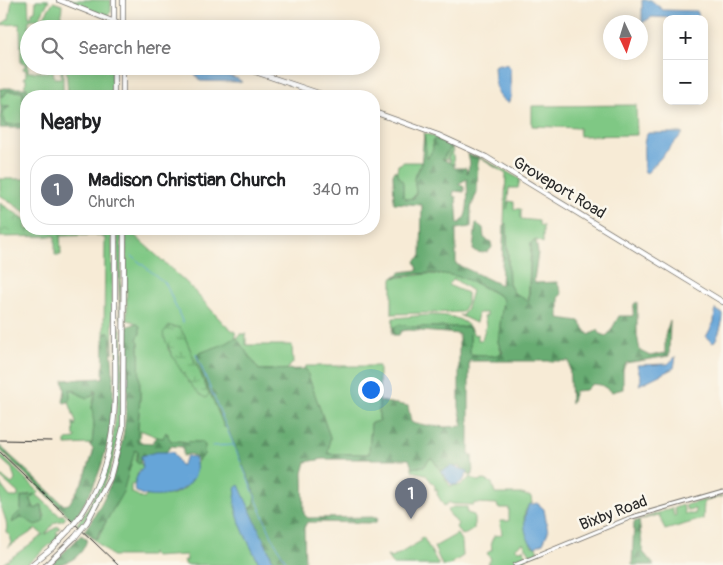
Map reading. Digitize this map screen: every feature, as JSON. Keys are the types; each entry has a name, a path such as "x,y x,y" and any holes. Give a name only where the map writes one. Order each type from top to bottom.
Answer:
{"main road":[{"path":"59,0 109,20"},
{"path":"114,0 114,20"},
{"path":"123,0 123,20"},
{"path":"114,75 114,90"},
{"path":"123,75 123,90"},
{"path":"265,75 309,90"},
{"name":"Groveport Road","path":"380,114 438,135 486,157 723,302"},
{"path":"31,565 69,530 80,516 103,472 114,430 116,401 115,235"},
{"path":"46,565 75,537 87,522 107,486 122,437 124,402 124,235"}],"street":[{"name":"Bixby Road","path":"515,565 639,514 723,491"}],"green space":[{"path":"12,0 28,0 29,17 32,17 32,12 35,11 36,0 49,0 39,19 20,20 20,24 0,25 9,19"},
{"path":"66,0 111,0 111,12 106,17"},
{"path":"53,2 62,5 61,20 42,20"},
{"path":"26,75 54,75 54,78 61,78 61,75 63,75 63,90 28,90 24,85 26,78 23,78"},
{"path":"67,75 111,75 112,90 68,90"},
{"path":"26,88 27,90 7,91 4,96 0,96 0,89"},
{"path":"7,91 20,92 20,124 4,125 2,113 9,106 0,106 0,96 4,96"},
{"path":"1,105 10,106 2,113 5,125 20,124 20,128 0,128"},
{"path":"636,105 637,135 580,136 579,128 532,126 532,106"},
{"path":"424,133 450,142 454,165 449,164 450,160 447,160 451,152 445,160 442,159 449,150 449,144 442,141 433,149 430,158 426,158"},
{"path":"424,134 427,159 433,149 432,141 436,139 449,145 449,151 442,159 454,165 454,168 466,168 467,173 470,164 468,154 478,158 477,192 471,208 471,227 456,229 456,264 501,285 504,225 506,223 509,284 514,293 529,300 531,243 536,240 538,253 534,280 535,283 557,282 562,294 559,297 559,318 579,321 589,335 598,330 600,334 606,336 619,316 633,316 634,304 637,302 637,335 640,351 650,356 665,353 665,335 670,320 669,356 626,363 623,369 623,389 612,392 601,385 592,384 586,390 575,391 571,404 569,361 469,361 469,455 472,455 473,475 470,476 463,468 457,466 441,471 432,458 428,460 425,466 412,468 409,459 323,459 306,462 303,473 304,514 308,518 377,517 378,520 375,523 307,522 304,528 305,565 275,565 249,511 255,503 255,494 227,428 224,427 204,379 197,355 227,343 236,337 259,370 306,369 330,437 328,454 369,454 371,423 379,421 379,401 408,406 411,422 415,424 445,427 463,426 459,407 459,334 408,330 401,331 399,335 393,335 394,327 400,324 412,327 468,327 470,330 470,354 493,356 503,353 498,342 503,300 500,296 486,288 449,275 424,273 394,277 401,272 418,270 415,261 421,256 422,205 394,203 393,174 395,170 403,182 403,196 406,199 414,198 416,192 414,178 421,166","holes":["467,179 467,211 462,221 458,224 456,197 453,196 454,191 464,192 464,187 458,184"]},
{"path":"470,152 520,179 518,188 509,188 507,209 509,201 514,202 514,209 521,209 521,219 539,221 539,225 543,226 543,243 536,240 531,243 528,302 514,293 509,284 507,226 504,223 506,174"},
{"path":"404,162 422,162 414,178 416,192 412,200 406,199 403,196 403,184 396,175 398,165"},
{"path":"0,179 20,179 20,209 0,195"},
{"path":"0,203 20,216 20,235 60,235 61,255 55,255 55,236 0,237"},
{"path":"476,223 483,228 484,238 491,242 491,249 486,252 481,253 473,250"},
{"path":"60,235 96,235 60,236"},
{"path":"96,235 112,235 113,353 111,337 108,334 104,338 105,238"},
{"path":"117,235 122,235 120,319"},
{"path":"126,235 134,235 188,284 224,324 235,332 236,337 223,346 199,353 255,494 255,503 249,511 239,486 237,506 242,527 260,565 186,565 183,560 187,561 186,555 154,557 151,553 150,556 112,556 90,536 98,538 124,484 134,450 138,452 135,460 141,463 143,468 138,472 135,484 131,485 131,492 144,499 147,495 161,496 174,494 185,488 193,477 196,464 205,446 202,442 171,441 168,439 168,433 162,439 140,430 139,440 143,443 137,442 140,397 139,342 137,339 140,328 134,322 127,320","holes":["169,326 180,328 209,394 190,383 168,349"]},
{"path":"427,274 459,275 500,296 503,300 498,342 502,354 493,356 470,354 470,329 468,327 394,327 392,334 393,318 439,315 460,320 469,326 474,335 478,334 478,340 482,340 486,325 484,316 487,316 487,313 478,313 476,323 459,315 462,316 467,308 472,291 454,279 448,285 467,293 467,303 462,312 392,314 392,278"},
{"path":"136,323 140,326 140,334 137,339 139,342 140,397 137,442 152,443 157,437 163,438 166,432 171,441 202,442 205,445 204,455 197,461 195,456 189,454 183,456 183,447 171,446 166,452 143,455 139,464 136,462 138,452 135,450 123,492 96,539 84,531 111,483 119,458 124,434 126,408 127,327"},
{"path":"120,326 123,351 118,436 109,473 102,491 80,527 77,524 91,502 102,479 114,434 117,386 117,336"},
{"path":"169,326 180,328 184,335 209,394 206,398 194,388 174,359 163,333"},
{"path":"108,331 111,346 113,393 108,438 96,481 86,501 73,520 0,450 0,446 64,505 69,504 84,479 93,453 93,449 89,444 92,444 94,425 92,407 96,392 95,390 92,396 87,398 70,389 70,401 65,403 63,402 65,390 63,380 103,378 104,338"},
{"path":"240,334 246,334 246,345 292,345 293,363 286,370 259,370 237,339"},
{"path":"306,366 379,366 379,421 371,423 369,454 328,454 330,437 306,370 303,369"},
{"path":"69,389 87,398 92,396 96,390 92,407 94,425 92,444 66,445 66,440 75,439 76,436 74,436 73,422 75,426 76,422 69,402"},
{"path":"0,454 39,492 37,495 59,515 66,517 64,520 54,523 45,535 58,526 60,528 56,533 61,535 26,565 1,565 43,535 36,529 8,547 11,544 9,534 6,532 7,528 0,501 0,484 10,497 18,497 18,493 0,477 0,475 12,484 15,480 12,469 0,458","holes":["30,494 33,507 36,509 41,504 45,517 22,517 12,522 21,510 21,497"]},
{"path":"432,458 450,486 461,485 471,477 477,481 485,480 492,483 495,494 522,494 531,497 532,503 525,512 524,523 532,546 536,547 539,553 531,555 523,543 515,548 518,550 524,549 527,558 512,565 487,565 491,559 487,553 492,550 491,542 495,534 496,536 502,534 500,521 509,521 509,508 498,508 497,504 474,503 474,505 451,504 450,502 444,506 437,494 438,489 435,490 435,486 425,474 412,471 412,468 425,466 428,460"},
{"path":"35,494 30,499 35,509 42,505 44,522 35,525 22,517 12,523 14,517 21,510 21,497"},
{"path":"723,496 704,502 703,519 665,530 659,515 639,520 672,508 674,516 676,515 674,508 683,505 685,514 695,514 695,509 687,510 685,505"},
{"path":"453,507 467,507 467,513 474,515 474,529 461,535 456,527 458,524 447,511"},
{"path":"639,520 643,552 654,565 632,565 634,522"},
{"path":"457,534 462,542 463,556 449,565 442,565 434,547"},
{"path":"81,535 87,539 82,551 74,559 57,565 51,565"},
{"path":"423,537 439,565 393,565 387,556 392,558 421,541 420,538"}],"water":[{"path":"642,0 651,0 663,10 697,11 699,15 663,15 663,18 652,17 648,19 648,15 642,15"},
{"path":"499,64 510,67 511,97 508,103 500,96 496,87 494,66"},
{"path":"196,75 226,75 242,82 200,81"},
{"path":"648,133 683,133 647,173 644,171 644,150"},
{"path":"715,309 723,314 720,330 713,343 706,337 714,322"},
{"path":"676,356 674,368 639,385 641,379 637,365 668,364"},
{"path":"156,452 173,452 181,466 187,456 194,457 196,468 194,478 178,491 167,495 144,495 135,491 136,479 143,468 141,456"},
{"path":"451,466 468,471 463,481 456,485 451,484 441,472"},
{"path":"239,485 275,565 260,565 245,535 238,519 235,503 235,488"},
{"path":"537,503 544,509 548,532 543,543 535,547 528,539 526,533 525,516 529,505"}],"waterway":[{"path":"132,256 166,284 183,323"},
{"path":"196,354 272,537 288,565"},
{"path":"212,446 234,445"}],"railway":[{"path":"0,440 52,441"},
{"path":"0,452 118,565"}],"place":[{"name":"Madison Christian Church","path":"411,519"}]}
